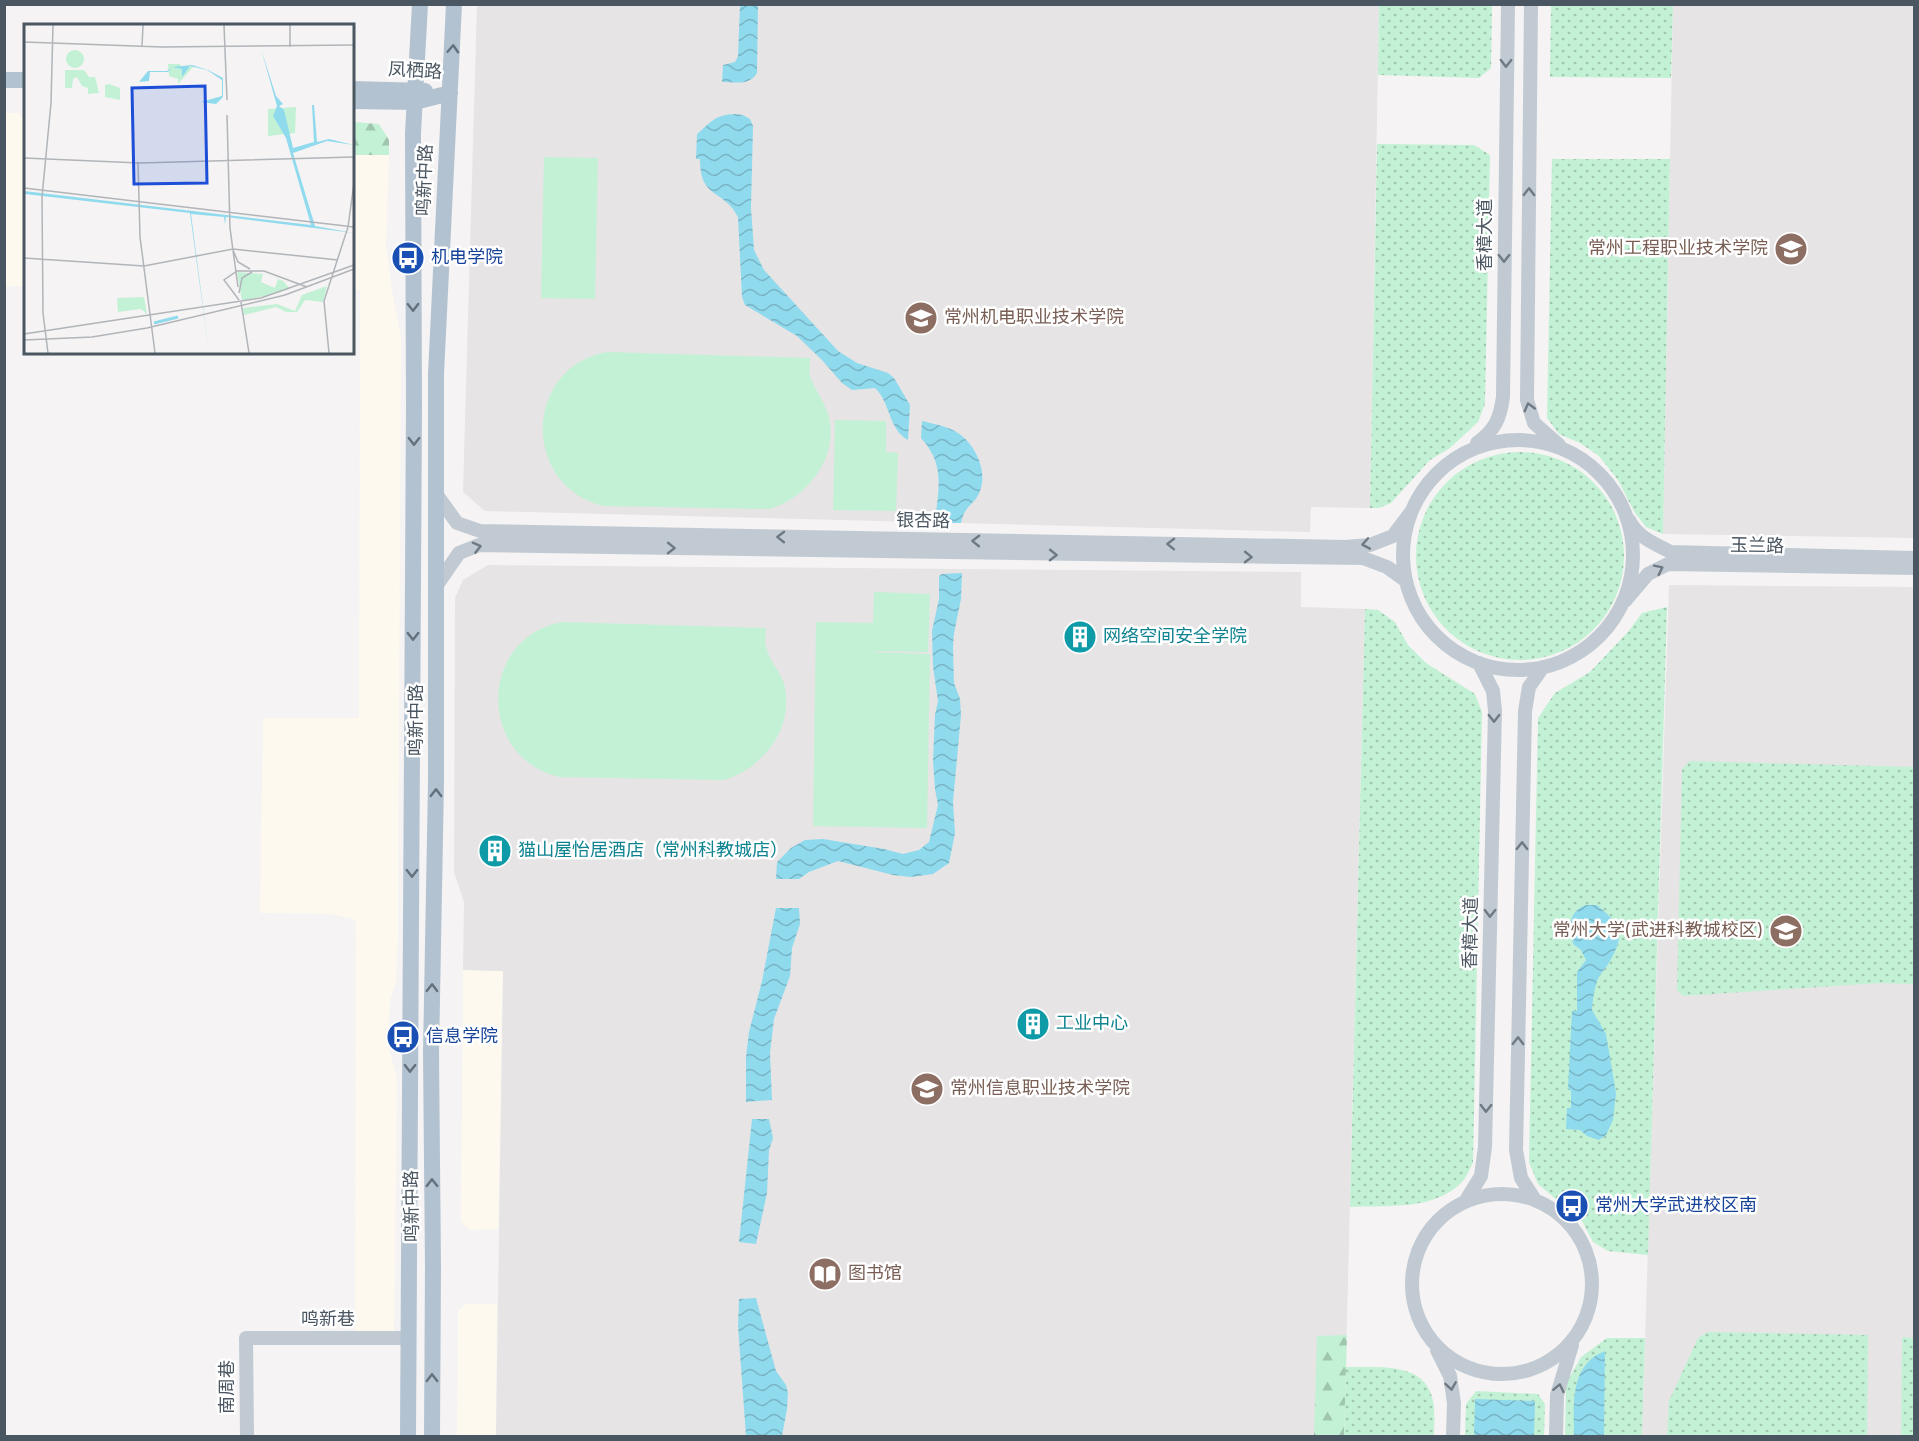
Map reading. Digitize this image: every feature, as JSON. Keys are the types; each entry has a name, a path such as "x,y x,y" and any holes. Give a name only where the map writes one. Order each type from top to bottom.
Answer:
{"main road":[{"name":"鸣新中路","path":"408,1437 414,406 413,133 420,4"},
{"name":"鸣新中路","path":"432,1437 431,1053 436,782 436,374 454,4"},
{"path":"4,80 24,80"},
{"name":"凤栖路","path":"354,89 416,96"},
{"path":"4,91 24,92"},
{"name":"凤栖路","path":"354,101 450,93"}],"street":[{"name":"香樟大道","path":"1466,452 1490,434 1500,416 1503,398 1508,4"},
{"path":"1531,4 1527,400 1534,423 1566,450 1588,464 1607,483 1621,506 1629,530 1632,554 1631,573 1626,592 1608,626 1596,640 1564,660 1527,670 1507,670 1479,663 1459,654 1435,635 1416,609 1405,580 1403,545 1411,512 1424,487 1443,467 1466,452 1493,442 1516,440 1540,442 1566,450"},
{"name":"银杏路","path":"437,495 457,524 480,531 863,539 1345,547 1371,545 1393,536 1411,512"},
{"name":"玉兰路","path":"1621,506 1632,528 1651,543 1671,552 1914,558"},
{"name":"银杏路","path":"436,585 459,553 479,545 1363,558 1387,567 1405,580"},
{"name":"玉兰路","path":"1618,609 1648,574 1668,564 1914,568"},
{"name":"香樟大道","path":"1465,1202 1481,1176 1485,1148 1495,711 1492,691 1479,663"},
{"path":"1535,1200 1521,1178 1516,1138 1525,711 1529,687 1543,667"},
{"path":"1556,1437 1557,1395 1573,1342 1590,1305 1592,1290 1590,1263 1584,1246 1574,1229 1560,1214 1535,1200 1514,1194 1491,1194 1465,1202 1450,1210 1435,1223 1422,1242 1416,1259 1412,1280 1413,1301 1420,1322 1442,1352 1455,1362 1484,1373 1505,1375 1527,1371 1554,1359 1573,1342"},
{"name":"鸣新巷","path":"246,1338 409,1338"},
{"name":"南周巷","path":"246,1338 246,1437"},
{"path":"1432,1340 1450,1376 1454,1403 1454,1437"}],"shaded area":[{"name":"常州机电职业技术学院","path":"477,5 1379,5 1370,508 1311,507 1310,532 485,511 463,492"},
{"name":"常州工程职业技术学院","path":"1673,5 1914,5 1914,538 1663,534"},
{"path":"5,113 19,113 24,120 24,286 5,286"},
{"path":"354,155 389,155 386,245 401,338 398,931 396,982 390,1000 388,1044 397,1078 394,1332 355,1331 356,920 332,914 260,913 263,718 359,718 360,290 354,289"},
{"name":"常州信息职业技术学院","path":"488,565 1301,572 1301,607 1365,609 1344,1436 496,1436 503,971 463,970 464,902 454,872 455,598 463,580"},
{"name":"常州大学(武进科教城校区)","path":"1669,585 1914,587 1914,1436 1642,1436"},
{"path":"463,970 503,971 498,1229 470,1230 461,1221"},
{"path":"466,1304 497,1304 496,1436 457,1436 458,1311"}],"green space":[{"path":"1379,5 1492,5 1491,68 1479,78 1378,75"},
{"path":"1551,5 1673,5 1671,78 1550,77"},
{"path":"354,122 379,124 389,140 389,155 354,155"},
{"path":"1377,144 1474,145 1490,155 1485,404 1478,422 1450,448 1430,460 1391,503 1379,508 1370,508"},
{"path":"544,157 598,158 595,299 541,298"},
{"path":"1552,159 1670,159 1663,534 1646,527 1635,513 1618,480 1599,456 1580,443 1559,434 1547,418"},
{"path":"607,352 810,358 810,376 828,414 831,430 825,460 808,485 783,503 769,509 604,506 577,495 558,476 546,453 543,428 547,402 559,380 579,362"},
{"path":"835,420 886,421 886,452 898,453 896,511 833,510"},
{"path":"1520,452 1550,456 1560,460 1594,482 1616,516 1622,536 1624,556 1620,586 1616,596 1594,630 1560,652 1540,658 1520,660 1490,656 1480,652 1446,630 1424,596 1418,576 1416,556 1420,526 1424,516 1446,482 1480,460 1500,454"},
{"path":"874,592 930,594 928,652 873,652 930,654 927,828 813,826 816,622 873,623"},
{"path":"1667,607 1648,1255 1608,1251 1593,1242 1582,1221 1538,1184 1529,1162 1538,718 1555,693 1590,672 1628,632 1642,613"},
{"path":"1365,609 1378,610 1395,622 1408,645 1426,663 1475,694 1482,712 1473,1162 1462,1182 1438,1198 1409,1205 1350,1207"},
{"path":"562,622 766,628 767,652 784,684 786,700 785,715 773,744 752,766 724,780 559,777 532,765 513,747 502,723 498,698 503,673 515,650 534,632"},
{"path":"1690,761 1914,767 1914,984 1880,983 1683,996 1677,990 1682,769"},
{"path":"1708,1332 1868,1335 1867,1436 1667,1436 1669,1401 1698,1338"},
{"path":"1347,1335 1344,1436 1314,1436 1317,1336"},
{"path":"1902,1337 1914,1338 1914,1436 1901,1436"},
{"path":"1607,1338 1645,1338 1642,1436 1565,1436 1566,1384 1581,1357"},
{"path":"1346,1367 1394,1368 1417,1376 1425,1383 1433,1399 1434,1436 1344,1436"},
{"path":"1476,1391 1538,1394 1545,1404 1544,1436 1465,1436 1466,1404"}],"water":[{"path":"740,5 758,5 757,73 746,82 722,82 723,65 735,62 738,56"},
{"path":"735,114 750,119 753,126 751,208 754,250 764,270 838,351 857,363 888,373 894,378 910,405 908,440 901,435 893,423 884,401 875,388 852,390 842,383 797,336 745,305 742,297 738,217 726,201 708,188 701,172 700,159 696,159 697,134 718,117"},
{"path":"922,421 958,433 975,451 981,467 982,483 980,491 967,508 961,523 935,523 939,478 934,458 921,438"},
{"path":"962,573 961,599 953,647 954,683 960,699 961,715 953,802 955,833 949,863 933,874 911,877 893,875 838,861 809,872 799,879 776,879 777,862 791,848 805,840 823,839 903,854 919,850 929,842 938,805 933,761 935,715 938,701 933,667 932,631 939,599 939,576"},
{"path":"1586,905 1597,905 1605,912 1616,924 1619,936 1615,951 1597,981 1592,1006 1606,1034 1616,1093 1613,1120 1606,1135 1599,1140 1587,1136 1580,1130 1566,1129 1567,1108 1571,1108 1571,1090 1568,1089 1572,1011 1577,1011 1577,972 1586,960 1581,950 1573,944 1571,921 1576,912"},
{"path":"776,908 799,908 800,924 792,948 790,976 774,1019 770,1053 772,1100 746,1102 746,1057 749,1032 762,981"},
{"path":"752,1119 769,1119 773,1138 769,1150 767,1193 756,1244 739,1242"},
{"path":"756,1298 776,1371 786,1385 788,1393 782,1436 746,1436 738,1326 739,1299"},
{"path":"1605,1351 1604,1436 1574,1436 1574,1399 1579,1376 1593,1357"},
{"path":"1475,1399 1535,1401 1534,1436 1474,1436"}],"place":[{"name":"常州工程职业技术学院","path":"1791,249"},
{"name":"机电学院","path":"408,258"},
{"name":"常州机电职业技术学院","path":"921,318"},
{"name":"网络空间安全学院","path":"1080,637"},
{"name":"猫山屋怡居酒店（常州科教城店）","path":"495,851"},
{"name":"常州大学(武进科教城校区)","path":"1786,931"},
{"name":"工业中心","path":"1033,1024"},
{"name":"信息学院","path":"403,1037"},
{"name":"常州信息职业技术学院","path":"927,1089"},
{"name":"常州大学武进校区南","path":"1572,1206"},
{"name":"图书馆","path":"825,1274"}]}
